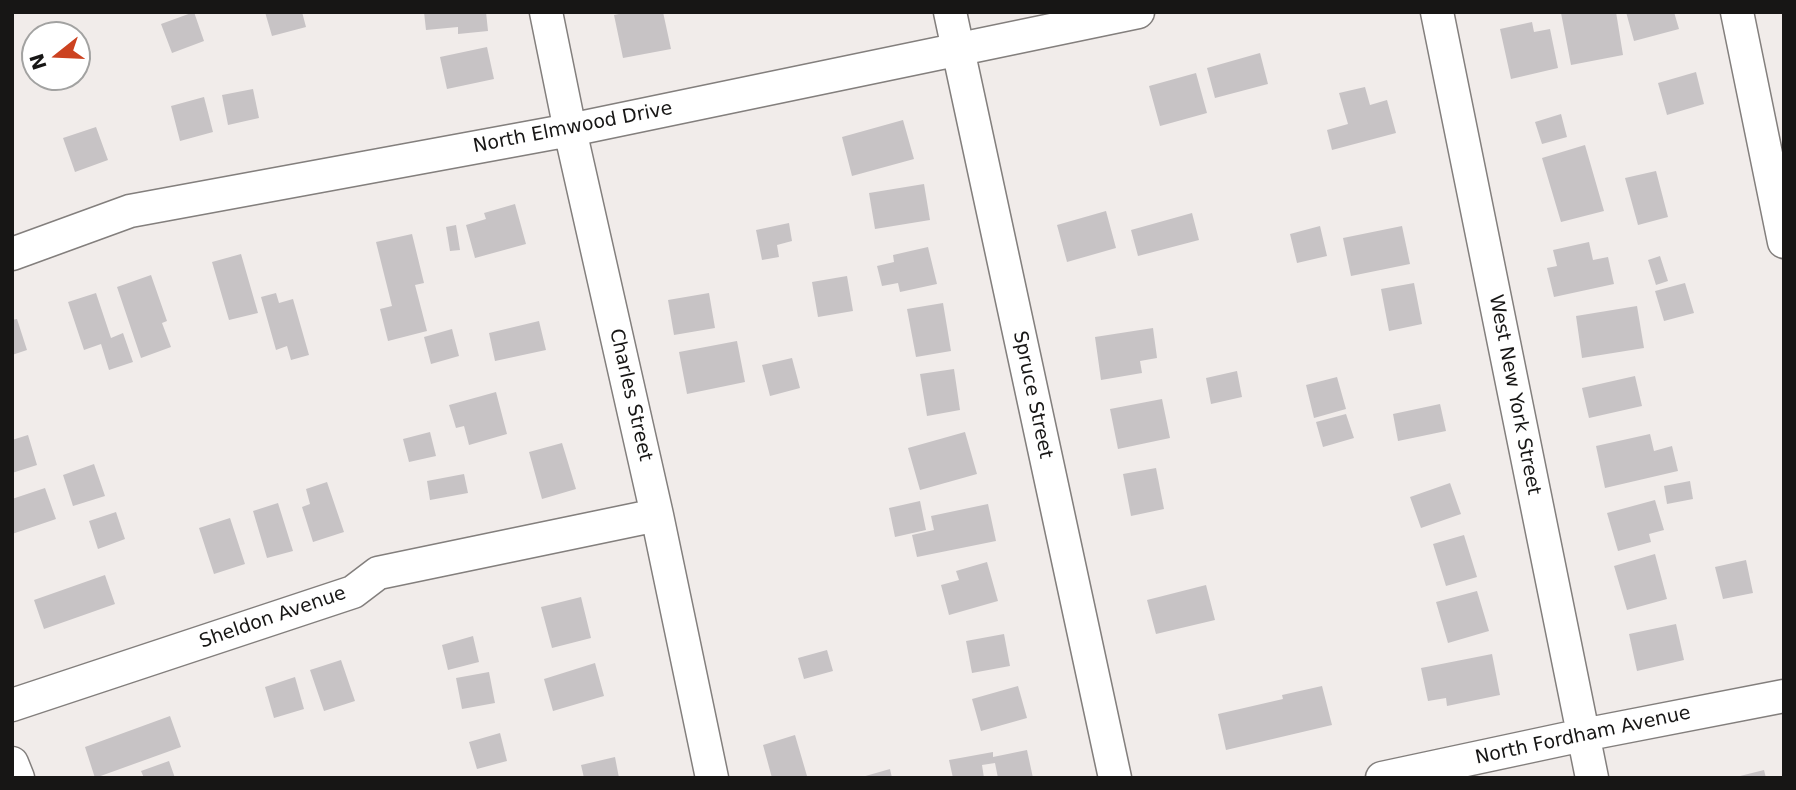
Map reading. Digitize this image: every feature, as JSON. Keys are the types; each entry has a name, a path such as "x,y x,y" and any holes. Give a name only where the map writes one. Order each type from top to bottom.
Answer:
{"street":[{"name":"Charles Street","path":"546,12 712,778"},
{"name":"Spruce Street","path":"950,12 1115,778"},
{"name":"North Elmwood Drive","path":"12,254 130,211 570,130 1138,12"},
{"name":"West New York Street","path":"1437,12 1592,778"},
{"path":"1737,12 1784,242"},
{"name":"Sheldon Avenue","path":"12,705 353,592 378,573 657,515"},
{"name":"North Fordham Avenue","path":"1382,778 1784,696"},
{"path":"12,762 18,778"}],"building":[{"path":"194,12 204,41 172,53 161,24"},
{"path":"265,12 302,12 306,27 272,36"},
{"path":"424,12 486,12 488,31 458,34 458,27 426,30"},
{"path":"663,12 671,49 623,58 614,15"},
{"path":"1616,12 1623,55 1571,65 1561,13"},
{"path":"1626,12 1674,12 1679,29 1634,41"},
{"path":"1532,22 1534,32 1550,29 1558,68 1511,79 1500,29"},
{"path":"487,47 494,79 447,89 440,57"},
{"path":"1260,53 1268,84 1215,98 1207,68"},
{"path":"1696,72 1704,104 1667,115 1658,83"},
{"path":"1196,73 1207,113 1160,126 1149,86"},
{"path":"1365,87 1370,105 1387,100 1396,133 1332,150 1327,130 1348,124 1339,93"},
{"path":"253,89 259,118 228,125 222,95"},
{"path":"204,97 213,132 180,141 171,106"},
{"path":"1561,114 1567,137 1542,144 1535,122"},
{"path":"903,120 914,159 852,176 842,137"},
{"path":"96,127 108,160 75,172 63,138"},
{"path":"1585,145 1604,211 1561,222 1542,158"},
{"path":"1656,171 1668,217 1638,225 1625,178"},
{"path":"924,184 930,220 875,229 869,193"},
{"path":"515,204 526,244 475,258 466,225 486,219 484,213"},
{"path":"1106,211 1116,248 1067,262 1057,225"},
{"path":"1192,213 1199,240 1138,256 1131,230"},
{"path":"789,223 792,241 777,245 779,257 762,260 756,230"},
{"path":"456,225 460,250 450,251 446,227"},
{"path":"1320,226 1327,256 1297,263 1290,234"},
{"path":"1402,226 1410,264 1351,276 1343,238"},
{"path":"412,234 424,283 415,285 427,331 388,341 380,309 392,306 376,242"},
{"path":"1589,242 1593,260 1608,257 1614,284 1554,297 1547,268 1557,266 1553,250"},
{"path":"928,247 937,284 900,292 898,283 882,286 877,266 894,262 893,255"},
{"path":"241,254 258,313 229,320 212,262"},
{"path":"1660,256 1668,281 1656,285 1648,260"},
{"path":"151,275 167,321 162,323 171,347 141,358 117,287"},
{"path":"847,276 853,311 818,317 812,282"},
{"path":"1414,283 1422,324 1389,331 1381,289"},
{"path":"1685,283 1694,313 1664,321 1655,291"},
{"path":"96,293 111,338 123,333 133,362 109,370 101,344 84,350 68,302"},
{"path":"276,293 279,303 293,299 309,355 291,360 287,346 276,350 261,297"},
{"path":"709,293 715,328 674,335 668,300"},
{"path":"943,303 951,351 916,357 907,309"},
{"path":"1637,306 1644,348 1582,358 1576,316"},
{"path":"17,319 27,350 12,355 12,320"},
{"path":"539,321 546,350 495,361 489,333"},
{"path":"1153,328 1157,358 1140,361 1142,373 1101,380 1095,337"},
{"path":"452,329 459,356 431,364 424,337"},
{"path":"737,341 745,382 687,394 679,352"},
{"path":"792,358 800,388 770,396 762,365"},
{"path":"954,369 960,410 927,416 920,374"},
{"path":"1237,371 1242,397 1211,404 1206,378"},
{"path":"1635,376 1642,406 1589,418 1582,388"},
{"path":"1337,377 1346,409 1314,418 1306,385"},
{"path":"496,392 507,434 469,445 464,426 456,428 449,405"},
{"path":"1162,399 1170,438 1118,449 1110,409"},
{"path":"1440,404 1446,431 1398,441 1393,414"},
{"path":"1346,414 1354,438 1323,447 1316,422"},
{"path":"430,432 436,456 409,462 403,439"},
{"path":"965,432 977,474 920,490 908,448"},
{"path":"1650,434 1654,451 1672,446 1678,471 1605,488 1596,446"},
{"path":"28,435 37,465 12,473 12,440"},
{"path":"562,443 576,489 542,499 529,452"},
{"path":"94,464 105,496 73,506 63,475"},
{"path":"1156,468 1164,509 1131,516 1123,474"},
{"path":"464,474 468,493 430,500 427,481"},
{"path":"1690,481 1693,499 1667,504 1664,486"},
{"path":"327,482 344,532 313,542 302,507 310,504 306,489"},
{"path":"1450,483 1461,514 1421,528 1410,497"},
{"path":"45,488 56,519 12,534 12,499"},
{"path":"1655,500 1664,530 1649,534 1651,542 1618,551 1607,513"},
{"path":"920,501 926,530 895,537 889,508"},
{"path":"278,503 293,551 267,558 253,511"},
{"path":"988,504 996,541 917,557 912,535 934,530 931,516"},
{"path":"116,512 125,539 98,549 89,521"},
{"path":"230,518 245,564 214,574 199,528"},
{"path":"1464,535 1477,577 1446,586 1433,544"},
{"path":"1655,554 1667,599 1627,610 1614,566"},
{"path":"1746,560 1753,593 1723,599 1715,567"},
{"path":"987,562 998,601 949,615 941,585 959,580 956,571"},
{"path":"105,575 115,604 44,629 34,600"},
{"path":"1206,585 1215,620 1156,634 1147,600"},
{"path":"1477,591 1489,631 1448,643 1436,602"},
{"path":"581,597 591,638 552,648 541,607"},
{"path":"1676,624 1684,660 1637,671 1629,634"},
{"path":"1004,634 1010,666 972,673 966,641"},
{"path":"473,636 479,662 448,670 442,645"},
{"path":"827,650 833,671 804,679 798,658"},
{"path":"1492,654 1500,695 1447,706 1446,698 1428,701 1421,668"},
{"path":"341,660 355,701 324,711 310,670"},
{"path":"595,663 604,696 553,711 544,679"},
{"path":"489,672 495,703 462,709 456,678"},
{"path":"295,677 304,709 274,718 265,687"},
{"path":"1018,686 1027,718 981,731 972,699"},
{"path":"1322,686 1332,725 1226,750 1218,714 1283,699 1282,695"},
{"path":"170,716 181,747 95,778 85,747"},
{"path":"500,733 507,761 477,769 469,742"},
{"path":"795,735 807,776 772,778 763,745"},
{"path":"1027,750 1033,778 998,778 995,763 982,765 984,778 953,778 949,760 993,752 993,757"},
{"path":"615,757 619,778 584,778 581,765"},
{"path":"169,761 175,778 144,778 141,771"},
{"path":"890,769 892,778 862,778 862,777"},
{"path":"1764,770 1766,778 1736,778 1736,777"}]}
